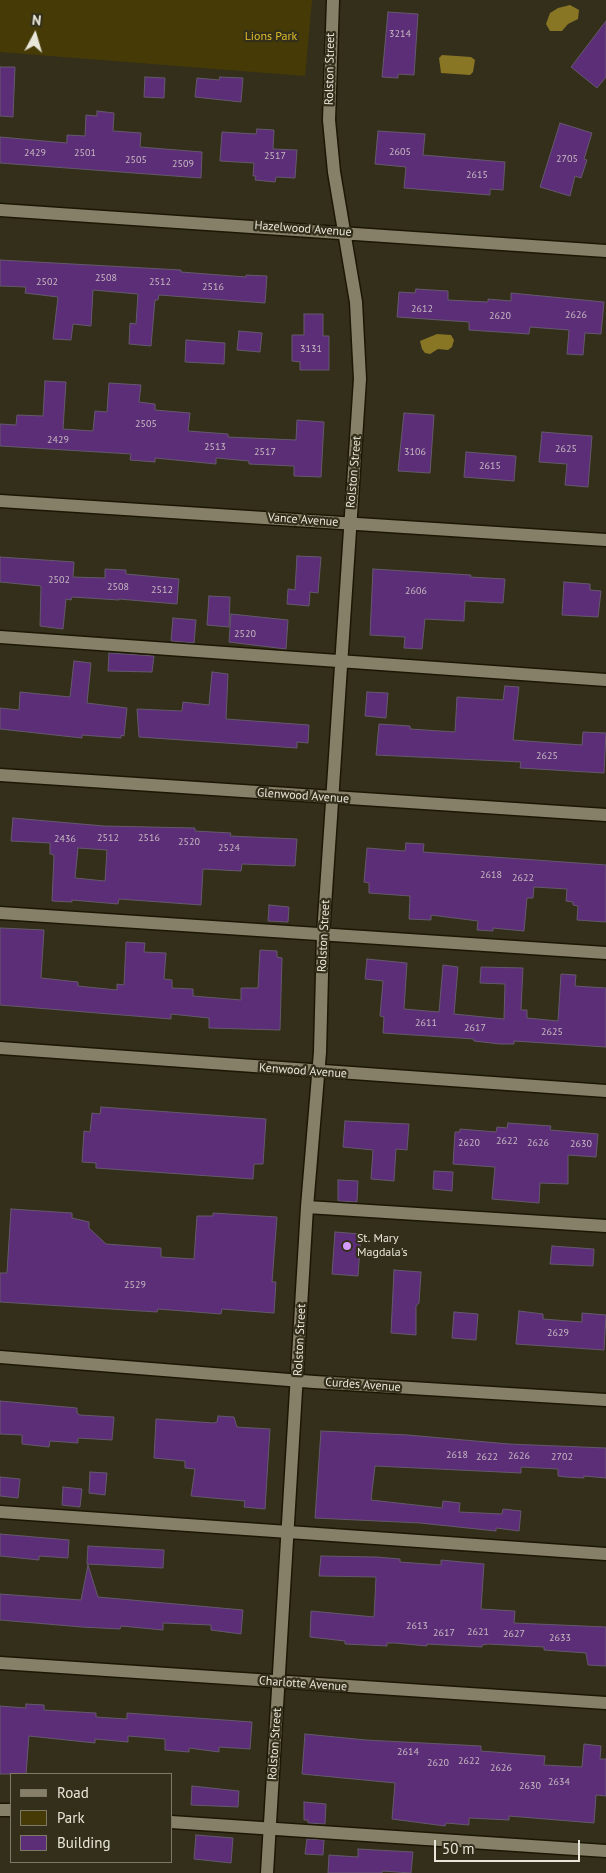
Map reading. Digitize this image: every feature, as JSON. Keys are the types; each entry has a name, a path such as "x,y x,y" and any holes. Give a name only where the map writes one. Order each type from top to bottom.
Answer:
{"street":[{"name":"Rolston Street","path":"267,1873 307,1206 318,1072 323,935 360,355 356,302 343,232 329,120 333,0"},
{"name":"Hazelwood Avenue","path":"0,210 606,251"},
{"name":"Vance Avenue","path":"0,501 350,522 606,540"},
{"path":"0,637 606,680"},
{"name":"Glenwood Avenue","path":"0,775 606,815"},
{"path":"0,913 606,953"},
{"name":"Kenwood Avenue","path":"0,1048 606,1091"},
{"path":"307,1206 606,1226"},
{"name":"Curdes Avenue","path":"0,1358 606,1400"},
{"path":"0,1512 606,1554"},
{"name":"Charlotte Avenue","path":"0,1663 606,1703"},
{"path":"172,1822 606,1851"}],"green space":[{"name":"Lions Park","path":"0,0 312,0 305,76 0,52"}],"shaded area":[{"path":"570,5 579,10 578,19 568,24 562,31 550,31 546,24 550,13 558,8"},
{"path":"442,55 471,57 475,60 473,72 470,75 441,73 439,58"},
{"path":"437,334 451,335 454,340 452,347 448,350 438,349 430,354 425,353 420,341"}],"building":[{"path":"388,12 418,14 414,75 398,74 398,78 382,77"},
{"path":"606,21 606,77 597,88 571,67"},
{"path":"0,67 15,67 13,117 0,116"},
{"path":"145,77 165,78 164,98 144,97"},
{"path":"220,77 243,78 241,102 195,97 197,78 219,80"},
{"path":"97,111 114,113 113,131 141,133 140,147 202,152 201,178 0,163 0,137 67,143 67,135 85,136 86,115 97,116"},
{"path":"560,123 592,133 584,159 587,160 581,178 575,176 570,196 540,187"},
{"path":"257,129 274,130 273,149 297,150 295,178 276,177 275,182 255,180 256,176 253,176 254,163 220,161 222,132 256,134"},
{"path":"378,131 425,134 423,155 505,162 503,190 490,189 490,195 404,188 406,167 375,164"},
{"path":"0,260 181,270 181,272 246,277 246,275 267,276 265,303 159,295 158,300 155,300 151,346 129,344 130,323 136,324 138,294 93,290 91,326 73,324 71,340 53,339 58,297 25,293 26,287 0,286"},
{"path":"416,289 448,291 448,300 488,302 488,299 511,301 511,293 604,302 601,334 585,333 583,355 567,354 569,330 530,327 529,334 469,330 469,322 397,317 399,292 415,293"},
{"path":"304,314 323,314 323,336 329,336 329,370 300,370 300,362 292,361 292,335 304,335"},
{"path":"239,331 262,333 260,352 237,350"},
{"path":"186,340 225,343 224,364 185,362"},
{"path":"45,381 66,382 63,429 93,431 95,411 107,412 109,383 141,385 139,402 155,404 155,410 190,413 188,431 228,434 228,437 296,440 297,420 324,422 321,477 294,476 294,466 249,464 249,461 216,458 216,464 155,458 155,462 130,460 131,454 0,446 0,424 16,425 17,415 43,416"},
{"path":"404,413 434,415 430,473 398,471"},
{"path":"542,432 592,436 588,487 565,485 567,464 539,462"},
{"path":"466,452 516,456 514,481 464,477"},
{"path":"297,556 321,557 318,593 310,592 309,606 287,604 288,589 295,590"},
{"path":"0,557 74,562 73,577 105,578 105,569 126,570 126,574 179,579 177,604 72,597 71,600 66,599 63,629 40,626 41,586 0,582"},
{"path":"373,569 505,579 503,603 465,601 464,621 425,619 422,649 404,648 405,637 370,635"},
{"path":"564,582 590,584 590,590 601,591 598,617 562,615"},
{"path":"209,596 230,597 229,627 207,625"},
{"path":"231,614 288,620 286,649 229,642"},
{"path":"173,618 196,620 194,643 171,641"},
{"path":"109,653 154,656 152,672 108,671"},
{"path":"74,661 91,663 87,703 127,708 124,736 121,735 121,738 82,735 82,738 0,729 0,708 19,710 20,692 70,697"},
{"path":"212,672 228,674 226,719 309,725 308,743 297,742 297,748 139,737 137,709 182,711 183,702 209,705"},
{"path":"505,686 519,687 513,740 582,745 583,732 606,733 604,773 520,768 521,762 376,755 379,724 410,726 410,729 455,732 457,697 503,700"},
{"path":"367,692 388,693 386,718 365,716"},
{"path":"13,818 104,826 195,828 195,831 231,833 230,836 297,839 295,866 242,864 241,871 203,869 201,905 119,899 118,904 72,900 72,902 52,901 54,855 50,854 50,843 11,841","holes":["78,848 107,850 105,881 75,878"]},
{"path":"406,843 424,844 423,852 606,865 606,922 577,920 578,906 573,905 573,902 566,901 567,889 534,887 533,898 527,898 524,931 493,928 493,931 477,930 478,921 431,915 431,920 409,919 410,896 369,893 369,883 364,882 367,848 405,851"},
{"path":"269,905 289,907 288,922 268,921"},
{"path":"0,928 44,930 41,978 78,982 78,986 117,990 117,984 124,985 126,942 145,943 144,952 166,953 164,979 172,980 172,988 193,989 193,996 241,1000 241,988 258,988 260,950 277,951 277,957 282,958 280,1030 209,1028 209,1018 171,1014 171,1019 0,1005"},
{"path":"367,959 407,963 404,1009 439,1012 443,965 458,967 454,1014 504,1019 505,984 480,983 481,967 523,968 521,1010 527,1010 527,1018 558,1021 561,974 576,975 575,986 606,988 606,1047 514,1041 514,1044 500,1044 474,1041 474,1039 383,1033 384,1017 380,1016 383,981 365,979"},
{"path":"101,1107 266,1119 263,1164 254,1164 253,1179 96,1168 96,1163 82,1162 84,1131 90,1132 92,1113 100,1114"},
{"path":"345,1121 409,1124 407,1150 396,1149 394,1181 371,1179 373,1150 343,1147"},
{"path":"508,1123 551,1126 550,1130 598,1134 596,1157 568,1155 568,1184 540,1183 539,1203 492,1199 495,1167 453,1164 455,1132 460,1132 460,1129 496,1132 497,1127 507,1128"},
{"path":"434,1171 453,1172 452,1191 433,1189"},
{"path":"338,1180 358,1181 357,1202 338,1201"},
{"path":"11,1209 72,1213 72,1218 89,1222 89,1228 106,1244 161,1248 161,1257 194,1259 197,1216 213,1216 213,1213 277,1217 272,1282 276,1282 274,1313 222,1309 221,1314 158,1309 157,1312 0,1302 0,1273 7,1273"},
{"name":"St. Mary Magdala's","path":"335,1232 361,1234 358,1276 332,1274"},
{"path":"552,1246 594,1249 593,1266 550,1264"},
{"path":"394,1270 421,1272 419,1303 416,1306 416,1335 391,1333"},
{"path":"519,1311 543,1314 543,1319 582,1322 582,1313 606,1315 604,1350 516,1344"},
{"path":"454,1312 478,1314 476,1340 452,1338"},
{"path":"0,1401 77,1408 77,1413 80,1415 114,1417 112,1440 78,1438 78,1443 50,1441 49,1447 22,1444 22,1435 0,1434"},
{"path":"218,1416 234,1417 237,1427 270,1429 265,1509 244,1507 245,1501 191,1496 195,1469 185,1468 185,1461 154,1458 156,1419 214,1423 217,1422"},
{"path":"321,1431 408,1435 509,1444 606,1448 606,1478 558,1476 558,1469 521,1467 521,1473 375,1466 371,1500 442,1508 443,1501 460,1503 459,1512 502,1514 503,1509 521,1511 519,1531 496,1528 496,1531 420,1523 315,1518"},
{"path":"90,1472 107,1473 105,1495 89,1493"},
{"path":"0,1477 20,1479 18,1498 0,1496"},
{"path":"63,1487 82,1489 80,1507 62,1505"},
{"path":"0,1534 69,1540 68,1558 39,1556 39,1560 0,1556"},
{"path":"88,1546 164,1550 163,1568 87,1564"},
{"path":"321,1556 377,1557 400,1559 400,1562 441,1565 441,1560 484,1564 481,1609 515,1611 514,1623 606,1627 606,1666 588,1665 586,1653 544,1650 544,1647 488,1644 482,1645 482,1647 427,1644 427,1646 395,1643 387,1643 387,1646 345,1644 345,1641 310,1637 311,1611 374,1617 376,1577 319,1576"},
{"path":"88,1565 98,1597 243,1610 241,1634 211,1630 211,1625 163,1623 163,1630 121,1626 120,1629 0,1620 0,1594 81,1600"},
{"path":"26,1704 44,1705 44,1710 96,1713 96,1717 127,1719 127,1713 252,1722 250,1749 219,1747 219,1752 189,1748 189,1752 165,1750 165,1739 128,1736 128,1742 95,1739 95,1743 29,1736 26,1773 0,1774 0,1706 26,1708"},
{"path":"305,1734 366,1740 481,1746 481,1751 545,1756 544,1765 582,1767 584,1744 601,1746 600,1759 606,1759 606,1796 596,1795 594,1823 509,1816 509,1820 469,1818 469,1825 446,1823 445,1826 392,1819 395,1783 302,1774"},
{"path":"192,1786 239,1791 238,1807 191,1805"},
{"path":"304,1802 326,1804 325,1824 308,1823 308,1820 304,1820"},
{"path":"196,1835 233,1838 231,1863 194,1859"},
{"path":"307,1839 324,1840 323,1855 305,1854"},
{"path":"358,1849 413,1852 411,1873 382,1871 382,1873 328,1873 329,1855 358,1857"}],"place":[{"name":"St. Mary Magdala's","path":"347,1246"}]}
